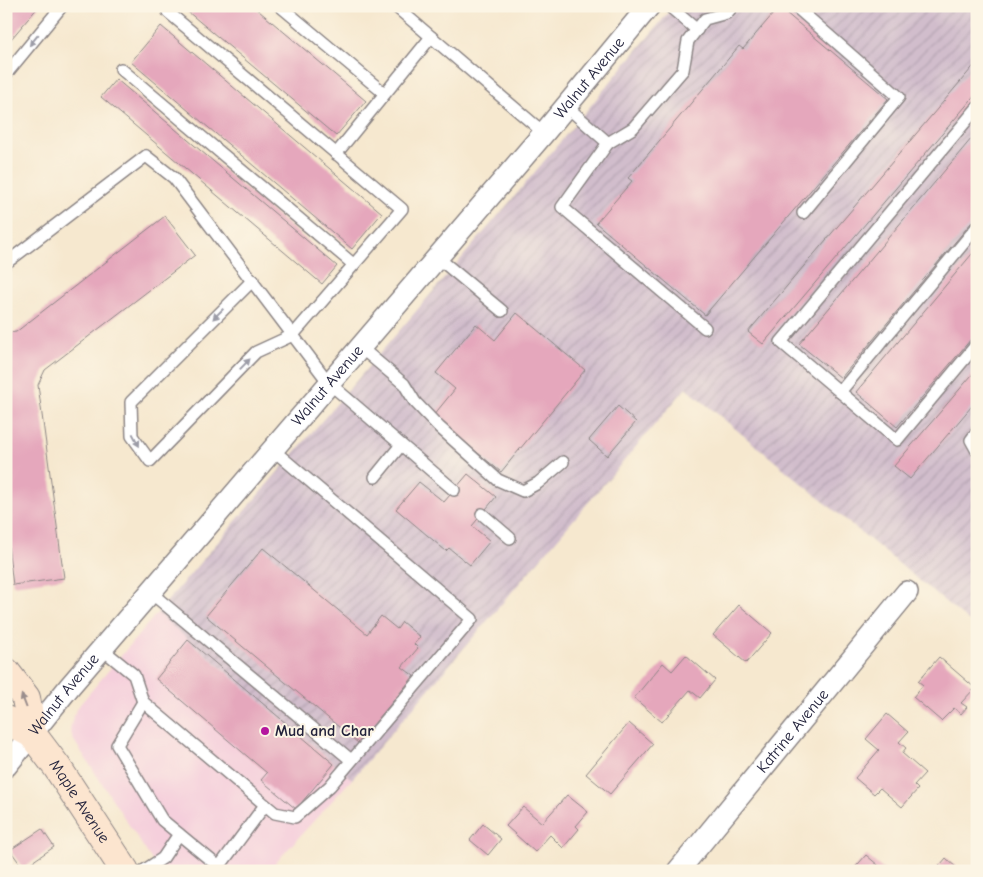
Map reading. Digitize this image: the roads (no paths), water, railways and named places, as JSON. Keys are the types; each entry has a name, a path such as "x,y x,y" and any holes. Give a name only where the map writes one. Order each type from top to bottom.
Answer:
{"main road":[{"name":"Maple Avenue","path":"6,672 26,698 32,734"},
{"name":"Maple Avenue","path":"6,720 32,734 57,767 125,871"}],"street":[{"name":"Walnut Avenue","path":"6,766 150,592 544,133 649,6"},
{"name":"Katrine Avenue","path":"678,871 907,592"}],"lane":[{"path":"6,74 62,6"},
{"path":"280,6 384,93"},
{"path":"395,6 544,133"},
{"path":"669,6 697,30"},
{"path":"705,328 562,207 608,143 633,128 683,70 688,41 705,19 727,13 733,6"},
{"path":"795,6 899,97 803,213"},
{"path":"168,12 402,209 293,334 256,352 150,462 132,436 131,402 252,280"},
{"path":"336,154 431,37"},
{"path":"121,69 353,264"},
{"path":"566,106 608,143"},
{"path":"977,108 781,342 897,440 977,344"},
{"path":"6,263 146,156 174,178 329,383 454,490"},
{"path":"840,392 977,227"},
{"path":"438,257 502,311"},
{"path":"360,347 404,384 415,402 439,427 498,480 523,491 538,483 562,462"},
{"path":"977,432 972,440 977,451"},
{"path":"375,476 401,445"},
{"path":"102,649 134,675 143,702 275,813 295,817 330,786 472,620 272,449"},
{"path":"482,514 510,538"},
{"path":"150,592 351,760"},
{"path":"143,702 117,745 162,820 218,867 265,804"},
{"path":"143,871 163,858 179,834"}],"place":[{"name":"Mud and Char","path":"265,731"}]}
